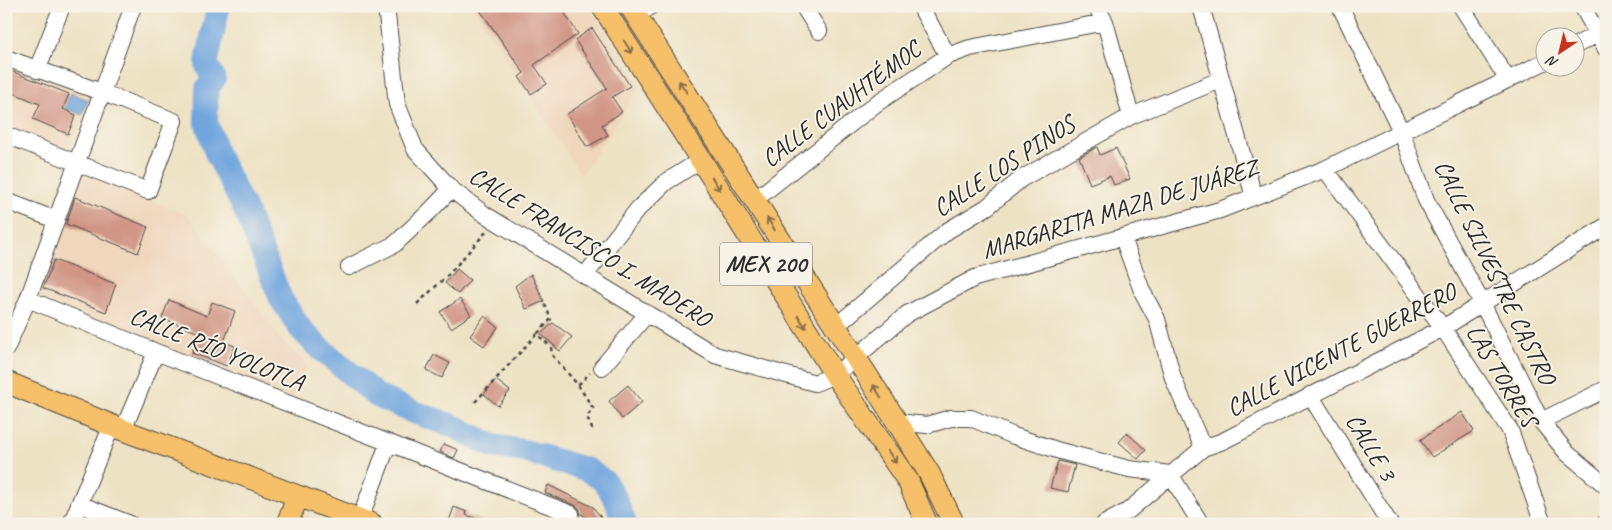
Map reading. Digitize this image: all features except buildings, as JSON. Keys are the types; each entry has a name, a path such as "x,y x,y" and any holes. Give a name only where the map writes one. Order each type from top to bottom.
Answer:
{"main road":[{"name":"MEX 200","path":"602,6 835,375 908,481 927,524"},
{"name":"MEX 200","path":"639,10 756,200 929,473 953,523"},
{"path":"6,382 118,428 366,521"},
{"path":"288,524 298,496"}],"street":[{"path":"37,70 62,6"},
{"path":"6,349 28,298 133,6"},
{"name":"CALLE FRANCISCO I. MADERO","path":"386,6 397,104 415,149 450,189 493,220 586,274 715,355 815,383 835,375"},
{"path":"803,6 820,32"},
{"path":"920,6 948,56"},
{"path":"1096,6 1105,22 1131,116"},
{"path":"1201,6 1254,197"},
{"name":"CALLE SILVESTRE CASTRO","path":"1340,6 1402,133 1426,200 1482,303 1541,421 1567,453 1606,486"},
{"path":"1461,6 1508,80"},
{"path":"1582,6 1602,32 1606,49"},
{"name":"CALLE CUAUHTÉMOC","path":"756,200 877,103 948,56 970,48 1105,22"},
{"path":"1584,41 1602,32"},
{"path":"6,58 101,92 174,121 148,191 7,137"},
{"name":"MARGARITA MAZA DE JUÁREZ","path":"835,375 907,314 975,278 1220,210 1325,169 1534,67"},
{"name":"CALLE LOS PINOS","path":"835,326 947,232 987,207 1020,179 1131,116 1220,80"},
{"path":"586,274 638,209 666,182 701,160"},
{"name":"LAS TORRES","path":"1325,169 1443,328 1510,430 1543,524"},
{"path":"349,267 395,244 450,189"},
{"path":"6,201 56,220"},
{"name":"CALLE VICENTE GUERRERO","path":"1104,524 1128,511 1203,448 1223,441 1443,328 1606,226"},
{"path":"1123,238 1142,291 1157,319 1173,378 1203,448"},
{"name":"CALLE RÍO YOLOTLA","path":"28,298 156,352 570,514"},
{"path":"602,367 647,314"},
{"path":"71,524 156,352"},
{"path":"1541,421 1601,391"},
{"name":"CALLE 3","path":"1310,395 1390,524"},
{"path":"897,422 927,425 951,418 971,418 1014,436 1060,451 1129,469 1170,474 1201,524"},
{"path":"366,521 388,444"},
{"path":"80,504 130,524"}],"path":[{"path":"416,304 448,275 486,232 493,220"},
{"path":"474,402 551,319 544,304"},
{"path":"537,334 551,347 552,355 578,385 593,408 587,417 593,432"},
{"path":"578,385 597,367 602,367"}],"shaded area":[{"path":"472,6 589,6 641,86 581,175"},
{"path":"6,63 91,96 69,153 6,128"},
{"path":"78,171 189,216 281,339 308,366 292,399 32,295"}],"water":[{"path":"71,93 88,100 82,115 65,108"}],"waterway":[{"path":"218,6 207,61 214,79 207,88 206,121 216,152 247,214 281,299 300,328 315,344 377,396 453,426 493,446 524,451 588,470 605,482 616,500 625,524"}]}
